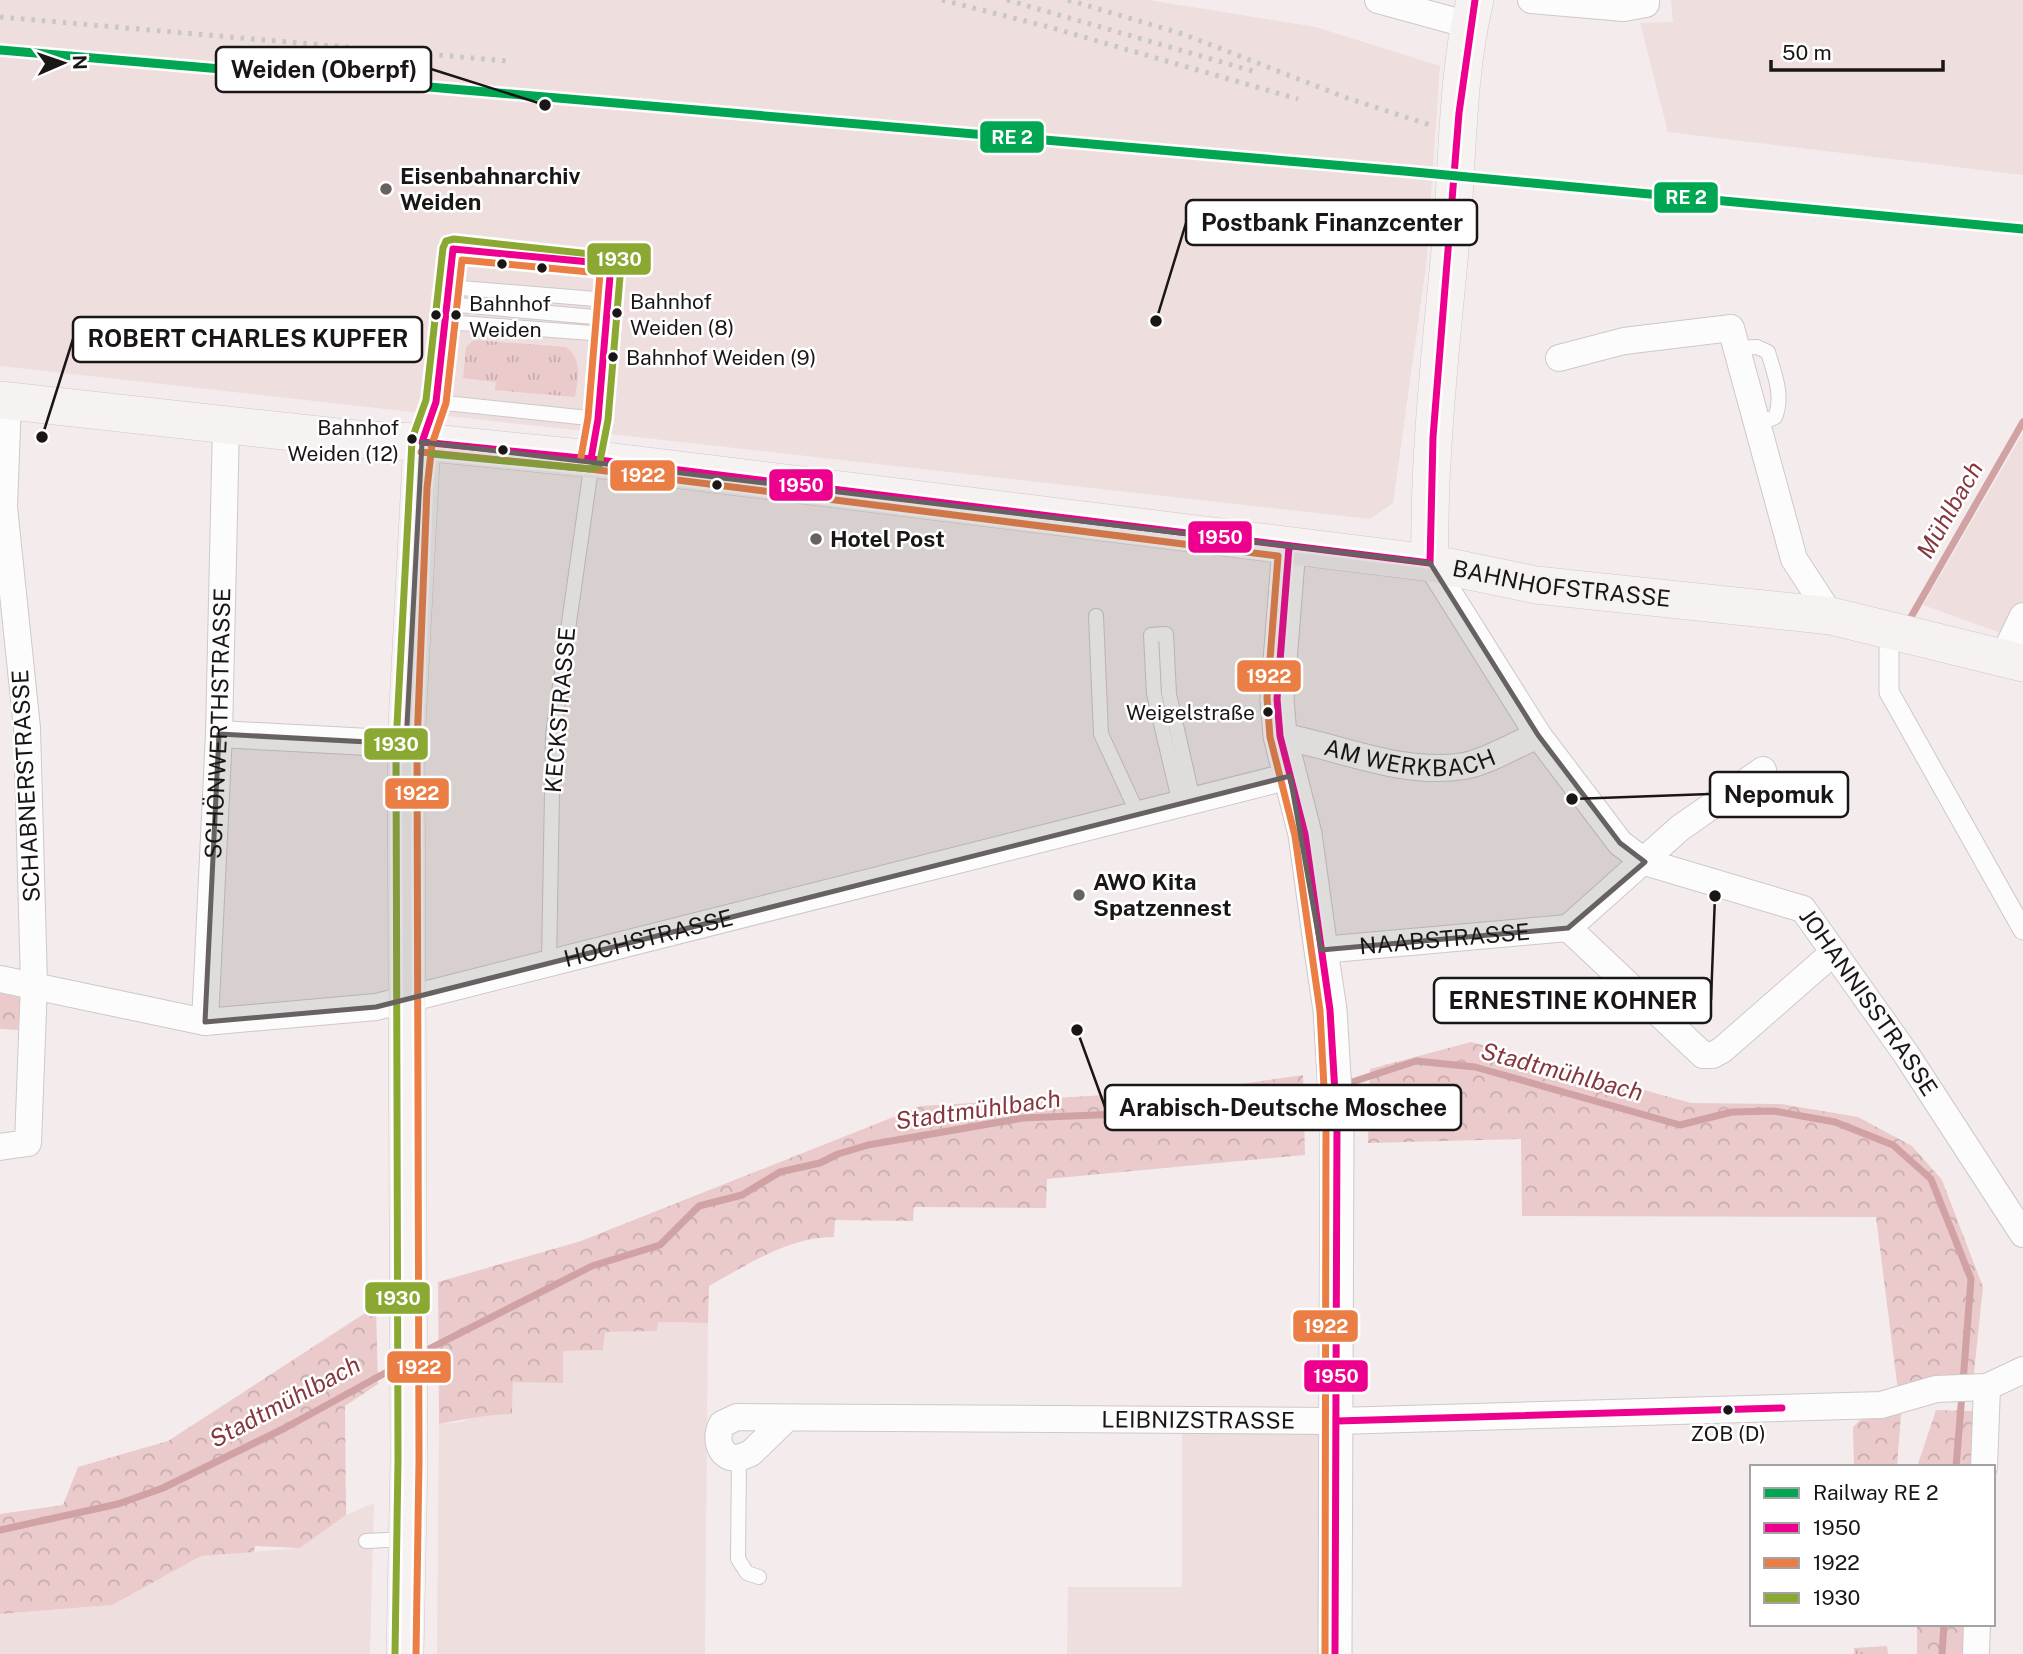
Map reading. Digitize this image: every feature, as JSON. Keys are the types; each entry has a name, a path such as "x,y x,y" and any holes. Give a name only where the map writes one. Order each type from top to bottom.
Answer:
{"main road":[{"path":"1430,563 1430,492 1472,12"},
{"name":"BAHNHOFSTRASSE","path":"4,400 365,440 422,442 591,459 1430,563 1536,585 1831,615 2013,660"},
{"path":"405,1654 409,1394 406,744 422,442"}],"street":[{"path":"1378,0 1472,12"},
{"path":"1531,0 1624,8 1646,4 1646,0"},
{"path":"1559,358 1624,341 1731,328 1794,559 1831,615"},
{"name":"SCHABNERSTRASSE","path":"0,1147 28,1143 34,984 27,728 4,507 4,400"},
{"name":"SCHÖNWERTHSTRASSE","path":"205,1022 219,734 226,424"},
{"path":"1289,547 1278,664 1280,736 1305,834 1333,1053 1337,1126 1335,1654"},
{"name":"JOHANNISSTRASSE","path":"1430,563 1538,735 1620,843 1645,862 1803,909 1906,1054 2023,1234"},
{"path":"2013,660 2023,616"},
{"path":"1889,630 1889,692 2023,930"},
{"path":"219,734 406,744"},
{"name":"AM WERKBACH","path":"1280,736 1321,743 1396,766 1465,766 1538,735"},
{"path":"1763,770 1680,828 1568,928 1703,1055 1713,1055 1721,1049 1834,952"},
{"name":"HOCHSTRASSE","path":"0,979 205,1022 376,1007 1290,776"},
{"name":"NAABSTRASSE","path":"1321,950 1568,928"},
{"name":"LEIBNIZSTRASSE","path":"739,1458 724,1455 718,1440 722,1424 737,1417 1337,1421 1881,1405 1936,1389 1978,1388 2023,1370"},
{"path":"1978,1388 1984,1465"},
{"path":"739,1458 751,1453 787,1418"},
{"path":"1976,1654 1977,1626"}],"lane":[{"name":"KECKSTRASSE","path":"449,287 453,249 611,264 598,419 553,735 550,963"},
{"path":"422,442 436,402 449,287 608,300"},
{"path":"447,304 606,318"},
{"path":"446,322 605,334"},
{"path":"436,402 598,419"},
{"path":"1096,616 1101,734 1138,814"},
{"path":"1166,634 1169,694 1186,802 1154,694 1151,635 1166,634"},
{"path":"739,1458 738,1559 747,1573 759,1577"},
{"path":"366,1541 407,1539"}],"highlighted area":[{"path":"422,442 1430,563 1538,735 1620,843 1645,862 1568,928 1321,950 1290,776 376,1007 205,1022 219,734 406,744"}],"shaded area":[{"path":"0,0 1149,0 1316,27 1440,66 1426,266 1393,503 1370,519 0,366"},
{"path":"1671,0 2023,0 2023,175 1668,132 1640,23 1673,22"},
{"path":"2023,433 2023,641 1923,605"},
{"path":"658,1322 708,1323 705,1654 437,1654 439,1424 462,1422 475,1415 512,1414 513,1382 563,1351 603,1350 604,1332 656,1331"},
{"path":"1182,1431 1322,1434 1318,1654 1067,1654 1068,1587 1182,1587"},
{"path":"374,1503 370,1654 0,1654 0,1614 112,1605 201,1556 300,1548 346,1515"}],"green space":[{"path":"474,340 566,347 577,364 575,397 495,390 496,382 463,378 466,347"},
{"path":"0,992 21,998 18,1030 0,1029"},
{"path":"1471,1042 1691,1103 1781,1104 1858,1117 1912,1146 1942,1180 1983,1287 1973,1382 1898,1391 1876,1217 1522,1216 1521,1139 1368,1143 1370,1069"},
{"path":"1303,1075 1305,1155 1047,1179 1046,1208 914,1207 913,1221 835,1220 834,1237 817,1238 769,1253 709,1286 708,1323 658,1322 657,1331 605,1332 603,1350 563,1351 563,1383 513,1382 512,1414 439,1424 438,1282 581,1241 921,1106 1208,1089"},
{"path":"376,1306 378,1384 345,1406 346,1515 300,1548 255,1546 254,1552 201,1556 112,1605 0,1614 0,1514 63,1505 78,1467 168,1441"},
{"path":"1936,1410 1973,1411 1972,1465 1918,1465"},
{"path":"1901,1414 1897,1465 1854,1465 1853,1427 1860,1420"},
{"path":"1917,1626 1971,1626 1971,1654 1917,1654"},
{"path":"1887,1646 1888,1654 1854,1654 1854,1648"}],"waterway":[{"name":"Mühlbach","path":"1911,617 2023,422"},
{"name":"Stadtmühlbach","path":"1343,1085 1416,1061 1475,1067 1680,1125 1732,1112 1774,1111 1835,1122 1893,1145 1931,1179 1971,1279 1963,1382"},
{"name":"Stadtmühlbach","path":"419,1354 592,1266 660,1245 699,1206 742,1195 780,1172 820,1163 838,1154 868,1145 1023,1118 1241,1109 1274,1105 1325,1090"},
{"name":"Stadtmühlbach","path":"0,1530 118,1504 163,1488 285,1428 396,1367"},
{"name":"Stadtmühlbach","path":"1956,1465 1962,1394"},
{"name":"Stadtmühlbach","path":"1942,1654 1944,1626"}],"railway":[{"path":"942,0 1049,27 1298,99"},
{"path":"1007,0 1256,72"},
{"path":"1068,0 1183,34 1347,98 1433,126"},
{"path":"0,17 507,61"}],"transit line":[{"name":"1950","path":"1430,563 1433,437 1459,113 1475,0"},
{"path":"0,50 1404,171 2023,229"},
{"name":"1930","path":"412,439 426,400 443,248 446,241 454,239 618,257 621,265 608,420 599,466 590,469 432,454"},
{"name":"1950","path":"453,249 611,264 598,419 591,459 422,442 436,402 453,249"},
{"name":"1922","path":"416,1654 419,1460 417,744 427,488 432,444 446,403 462,260 600,273 588,418 581,457"},
{"name":"1930","path":"395,1654 398,1460 396,744 412,441"},
{"name":"1922","path":"421,452 590,469 1278,556 1267,698 1270,737 1295,836 1320,1011 1326,1126 1325,1654"},
{"name":"1950","path":"591,459 1430,563"},
{"name":"1950","path":"1289,547 1277,699 1280,736 1305,834 1330,1010 1337,1126 1335,1654"},
{"name":"1950","path":"1337,1421 1782,1408"}],"place":[{"name":"Weiden (Oberpf)","path":"545,105"},
{"name":"Eisenbahnarchiv Weiden","path":"386,189"},
{"name":"Bahnhof Weiden (8)","path":"617,313"},
{"name":"Bahnhof Weiden","path":"456,315"},
{"name":"Postbank Finanzcenter","path":"1156,321"},
{"name":"Bahnhof Weiden (9)","path":"613,357"},
{"name":"ROBERT CHARLES KUPFER","path":"42,437"},
{"name":"Bahnhof Weiden (12)","path":"412,439"},
{"name":"Hotel Post","path":"816,539"},
{"name":"Weigelstraße","path":"1268,712"},
{"name":"Nepomuk","path":"1572,799"},
{"name":"AWO Kita Spatzennest","path":"1079,895"},
{"name":"ERNESTINE KOHNER","path":"1715,896"},
{"name":"Arabisch-Deutsche Moschee","path":"1077,1030"},
{"name":"ZOB (D)","path":"1728,1410"}]}
